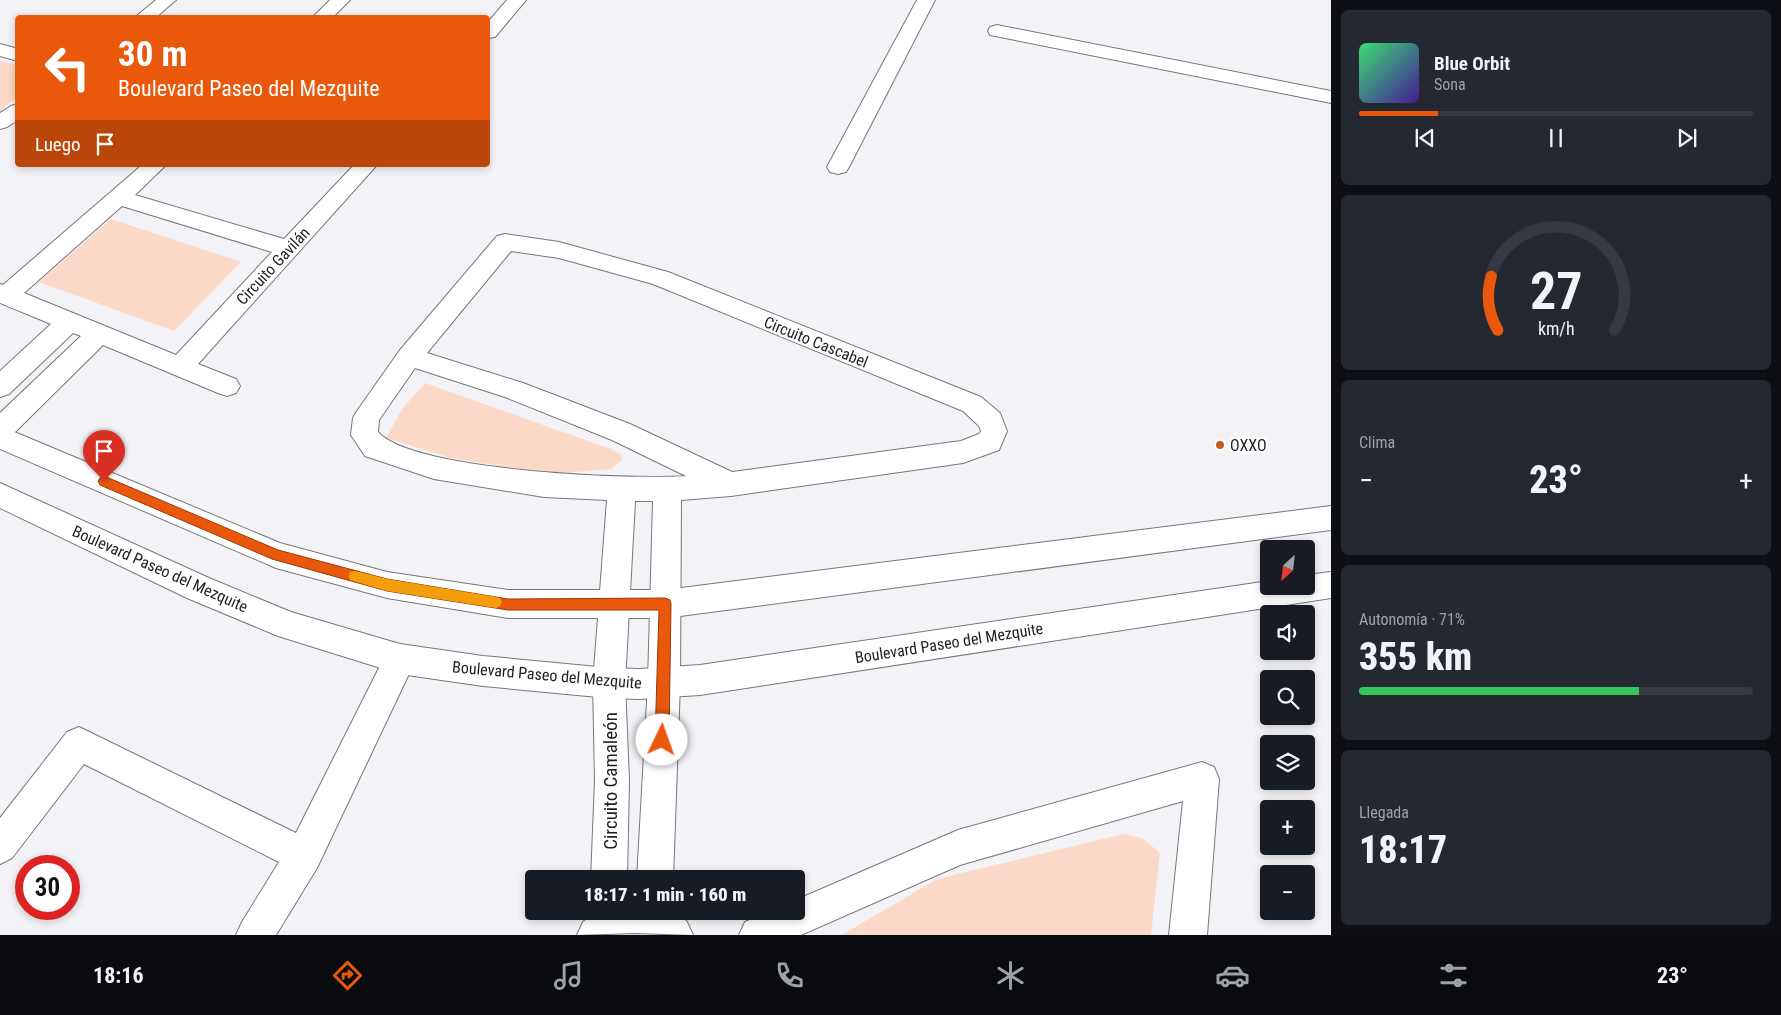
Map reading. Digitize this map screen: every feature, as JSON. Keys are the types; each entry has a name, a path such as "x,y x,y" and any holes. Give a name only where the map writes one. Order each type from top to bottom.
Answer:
{"street":[{"path":"147,15 166,0"},
{"path":"325,15 341,0"},
{"path":"490,31 517,0"},
{"path":"838,167 926,0"},
{"path":"997,31 1331,97"},
{"path":"0,50 15,54"},
{"path":"0,123 15,112"},
{"path":"153,167 3,295 227,386"},
{"name":"Circuito Gavilán","path":"180,367 364,167"},
{"path":"118,198 289,249"},
{"name":"Circuito Cascabel","path":"505,242 559,250 660,278 972,404 991,422 994,431 989,442 962,452 731,484 667,489 544,485 434,468 375,448 364,435 366,418 409,357 505,242"},
{"path":"0,387 69,322"},
{"path":"0,430 99,334"},
{"path":"409,357 514,390 621,432 731,484"},
{"path":"0,437 276,555 387,585 499,603 614,606 665,604 1331,518"},
{"name":"Circuito Camaleón","path":"610,870 612,780 609,683 622,489"},
{"path":"655,870 664,683 667,489"},
{"name":"Boulevard Paseo del Mezquite","path":"0,495 198,588 289,626 400,659 483,671 609,683 664,683 700,680 1331,585"},
{"path":"255,935 304,855 400,659"},
{"path":"0,846 79,744 304,855"},
{"path":"758,935 958,848 1202,779 1188,935"},
{"path":"604,923 623,916 638,914 660,921"}],"shaded area":[{"path":"0,61 15,64 15,99 0,111"},
{"path":"111,219 241,262 174,331 39,282"},
{"path":"425,383 611,449 620,454 622,460 611,469 550,474 451,458 386,438 402,409"},
{"path":"1123,834 1142,838 1160,853 1151,935 842,935 937,879"}],"slow traffic":[{"path":"355,576 387,585 496,602"}],"place":[{"name":"OXXO","path":"1220,445"}],"route":[{"path":"104,481 276,555 387,585 508,604 614,606 665,604 662,740"}]}
